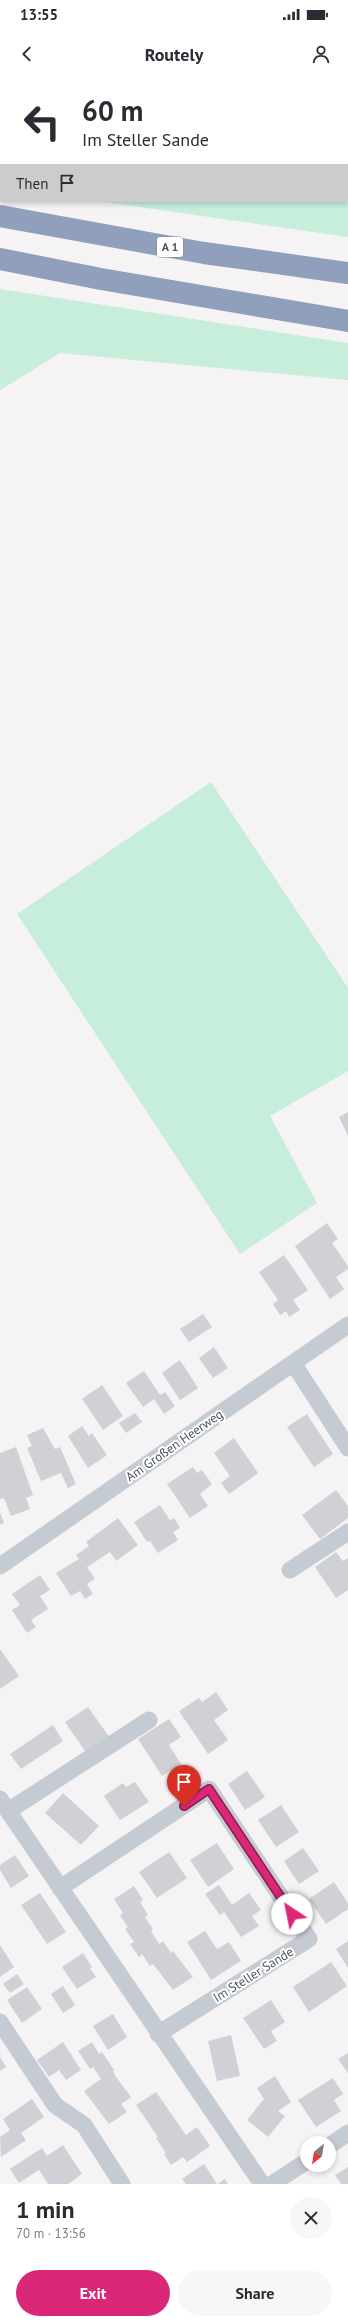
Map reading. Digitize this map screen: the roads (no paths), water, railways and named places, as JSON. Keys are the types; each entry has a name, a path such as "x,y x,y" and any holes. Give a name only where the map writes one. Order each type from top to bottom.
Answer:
{"highway":[{"name":"A 1","path":"0,216 204,253 348,273"},
{"path":"0,259 101,279 348,321"}],"street":[{"name":"Am Großen Heerweg","path":"0,1566 348,1325"},
{"path":"292,1363 348,1448"},
{"path":"290,1570 348,1532"},
{"path":"149,1720 4,1806 158,2034 262,2184"},
{"name":"Im Steller Sande","path":"60,1888 209,1789 309,1939 158,2034"},
{"path":"0,2022 55,2105 84,2125 122,2184"},
{"path":"336,2141 348,2133"},
{"path":"272,2184 300,2166"}]}
